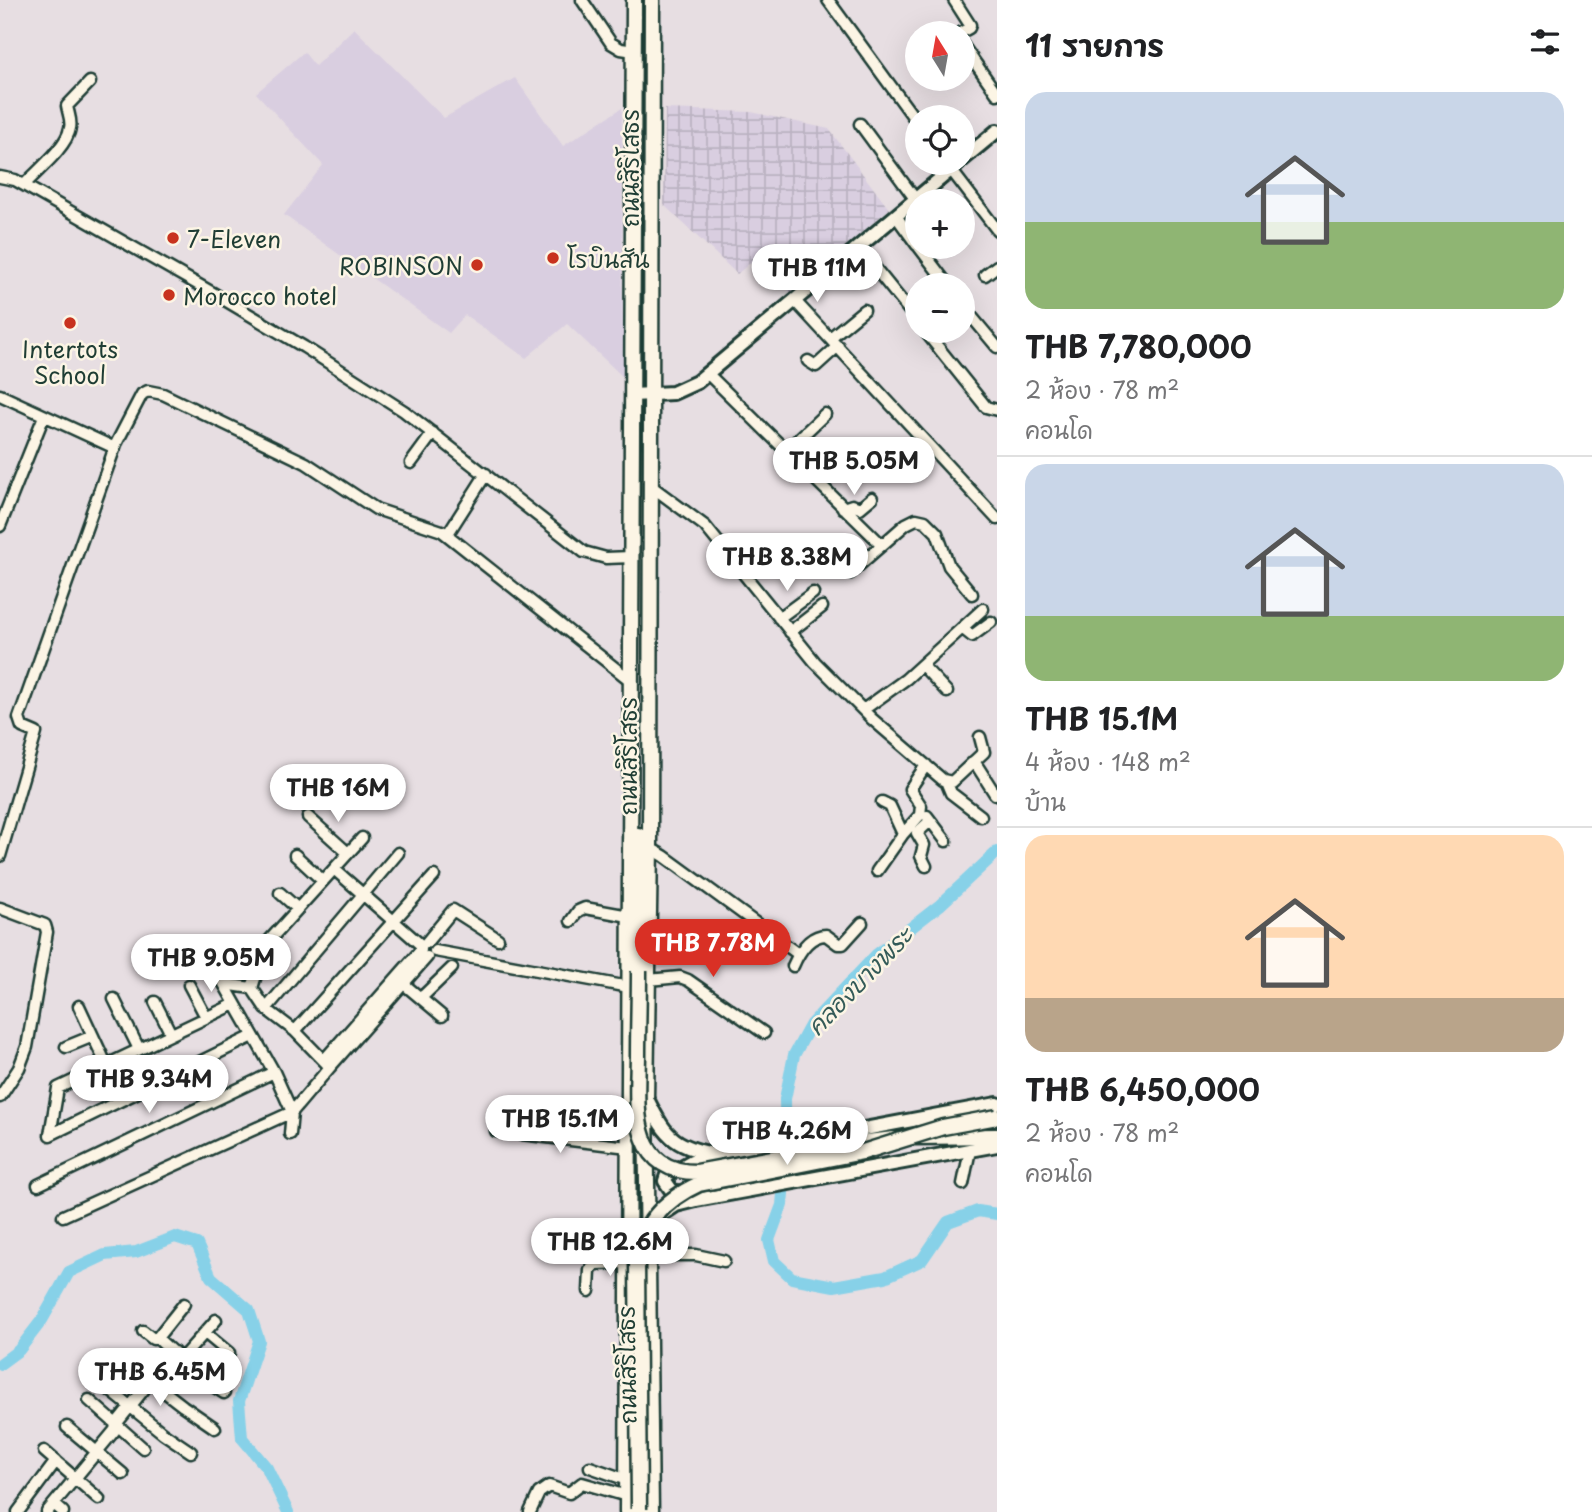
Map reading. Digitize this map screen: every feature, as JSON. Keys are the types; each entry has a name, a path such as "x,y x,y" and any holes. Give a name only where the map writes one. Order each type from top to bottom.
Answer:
{"highway":[{"name":"ถนนสิริโสธร","path":"634,0 626,1496 639,1511"},
{"name":"ถนนสิริโสธร","path":"639,1511 647,1239 643,975 650,848 652,0"},
{"path":"631,754 639,854 643,975 638,1117 646,1145 660,1162 680,1171 697,1171 842,1145 924,1137 997,1136"},
{"path":"639,1511 637,1260 642,1239 658,1212 684,1191 709,1181 863,1152 954,1124 997,1117"},
{"path":"943,1138 997,1128"},
{"path":"628,1167 638,1174 647,1169"},
{"path":"628,1197 636,1190 647,1194"}],"main road":[{"path":"975,148 997,131"},
{"path":"928,189 943,175"},
{"path":"632,395 673,393 708,374 905,209"},
{"path":"646,1099 659,1125 673,1140 682,1146 721,1156"},
{"path":"720,1196 672,1191 665,1181 667,1175 692,1161 997,1104"},
{"path":"647,1239 663,1214 676,1205 997,1145"}],"street":[{"path":"582,0 615,47 634,51"},
{"path":"828,0 905,106"},
{"path":"954,0 967,21"},
{"path":"975,63 997,94"},
{"path":"24,185 67,137 71,124 67,106 90,82"},
{"path":"860,124 908,189"},
{"path":"962,175 997,230"},
{"path":"0,177 24,185 304,347 404,411 584,552 606,558 631,557"},
{"path":"896,216 905,228"},
{"path":"858,247 905,305"},
{"path":"928,259 939,273"},
{"path":"985,275 997,266"},
{"path":"795,301 997,519"},
{"path":"830,338 864,310"},
{"path":"975,320 997,347"},
{"path":"935,343 986,407 997,410"},
{"path":"808,361 816,366 838,346"},
{"path":"708,374 882,545"},
{"path":"0,856 36,733 22,727 19,718 115,448 142,394 148,391 163,394 306,463 376,509 447,535 630,680"},
{"path":"0,395 115,448"},
{"path":"786,451 825,414"},
{"path":"0,526 44,416"},
{"path":"411,463 433,433"},
{"path":"813,478 845,447"},
{"path":"447,535 485,474"},
{"path":"651,486 705,526 815,662 863,710 946,781 951,793 981,816"},
{"path":"843,508 852,505 860,508 872,498"},
{"path":"850,573 906,524 916,519 925,521 937,533 949,565 972,594"},
{"path":"745,574 786,545"},
{"path":"779,618 813,593"},
{"path":"790,632 822,607"},
{"path":"863,710 922,665 983,609"},
{"path":"962,628 972,636 991,622"},
{"path":"922,665 947,692"},
{"path":"946,781 952,782 985,752 980,737"},
{"path":"974,761 995,794"},
{"path":"926,765 910,789 921,809 946,841"},
{"path":"882,802 890,806 902,834"},
{"path":"877,871 902,834 920,816 921,809"},
{"path":"308,817 348,853"},
{"path":"926,866 921,856 924,845 917,833 930,821"},
{"path":"252,988 266,944 362,838"},
{"path":"650,848 798,954"},
{"path":"266,1009 398,853"},
{"path":"295,855 323,881"},
{"path":"334,869 426,949 629,987"},
{"path":"295,1031 433,876"},
{"path":"280,893 298,909"},
{"path":"0,908 45,925 47,932 27,1047 19,1068 0,1097"},
{"path":"571,921 578,911 585,908 629,916"},
{"path":"289,1134 292,1112 327,1064 426,949 453,909 498,939"},
{"path":"793,966 807,943 823,934 838,944 843,944 862,923"},
{"path":"421,998 452,968"},
{"path":"643,975 688,980 764,1033"},
{"path":"400,980 442,1016"},
{"path":"292,1112 274,1072 224,984 252,988 266,1009 295,1031 327,1064"},
{"path":"189,985 206,1017"},
{"path":"114,999 139,1049"},
{"path":"155,1002 171,1034"},
{"path":"235,1004 58,1087 50,1135 253,1036"},
{"path":"79,1006 106,1065"},
{"path":"66,1047 93,1036"},
{"path":"38,1185 274,1072"},
{"path":"62,1216 292,1112"},
{"path":"594,1121 604,1115 628,1118"},
{"path":"496,1131 628,1147"},
{"path":"963,1184 970,1150"},
{"path":"647,1239 660,1243 668,1255 696,1255 724,1261"},
{"path":"589,1291 590,1270 595,1264 628,1263"},
{"path":"157,1338 184,1304"},
{"path":"63,1512 50,1508 115,1430 116,1424 130,1406 150,1381 216,1320"},
{"path":"143,1331 153,1339 157,1338 201,1378 224,1393"},
{"path":"205,1333 229,1353"},
{"path":"126,1362 215,1428"},
{"path":"101,1383 191,1452"},
{"path":"89,1400 144,1448"},
{"path":"67,1427 123,1474"},
{"path":"44,1451 99,1499"},
{"path":"18,1512 56,1461"},
{"path":"590,1467 627,1480"},
{"path":"530,1512 539,1493 549,1486 569,1493 582,1483 626,1496"}],"shaded area":[{"path":"354,28 444,118 515,78 563,146 622,108 623,377 567,324 526,358 465,315 449,333 284,215 323,165 256,93 304,52 315,66"},
{"path":"665,109 751,112 829,129 889,209 791,293 761,254 737,274 664,205"}],"waterway":[{"name":"คลองบางพระ","path":"997,852 940,905 876,955 811,1024 794,1055 785,1099 786,1159 782,1205 769,1240 774,1261 792,1278 834,1286 885,1277 922,1260 948,1222 978,1211 997,1214"},
{"name":"คลองบางพระ","path":"0,1364 19,1350 42,1320 69,1272 105,1255 136,1252 175,1237 197,1244 211,1277 249,1310 259,1341 239,1401 242,1438 267,1468 288,1512"}],"place":[{"name":"7-Eleven","path":"173,238"},
{"name":"โรบินสัน","path":"553,258"},
{"name":"ROBINSON","path":"477,265"},
{"name":"Morocco hotel","path":"169,295"},
{"name":"Intertots School","path":"70,323"}]}
